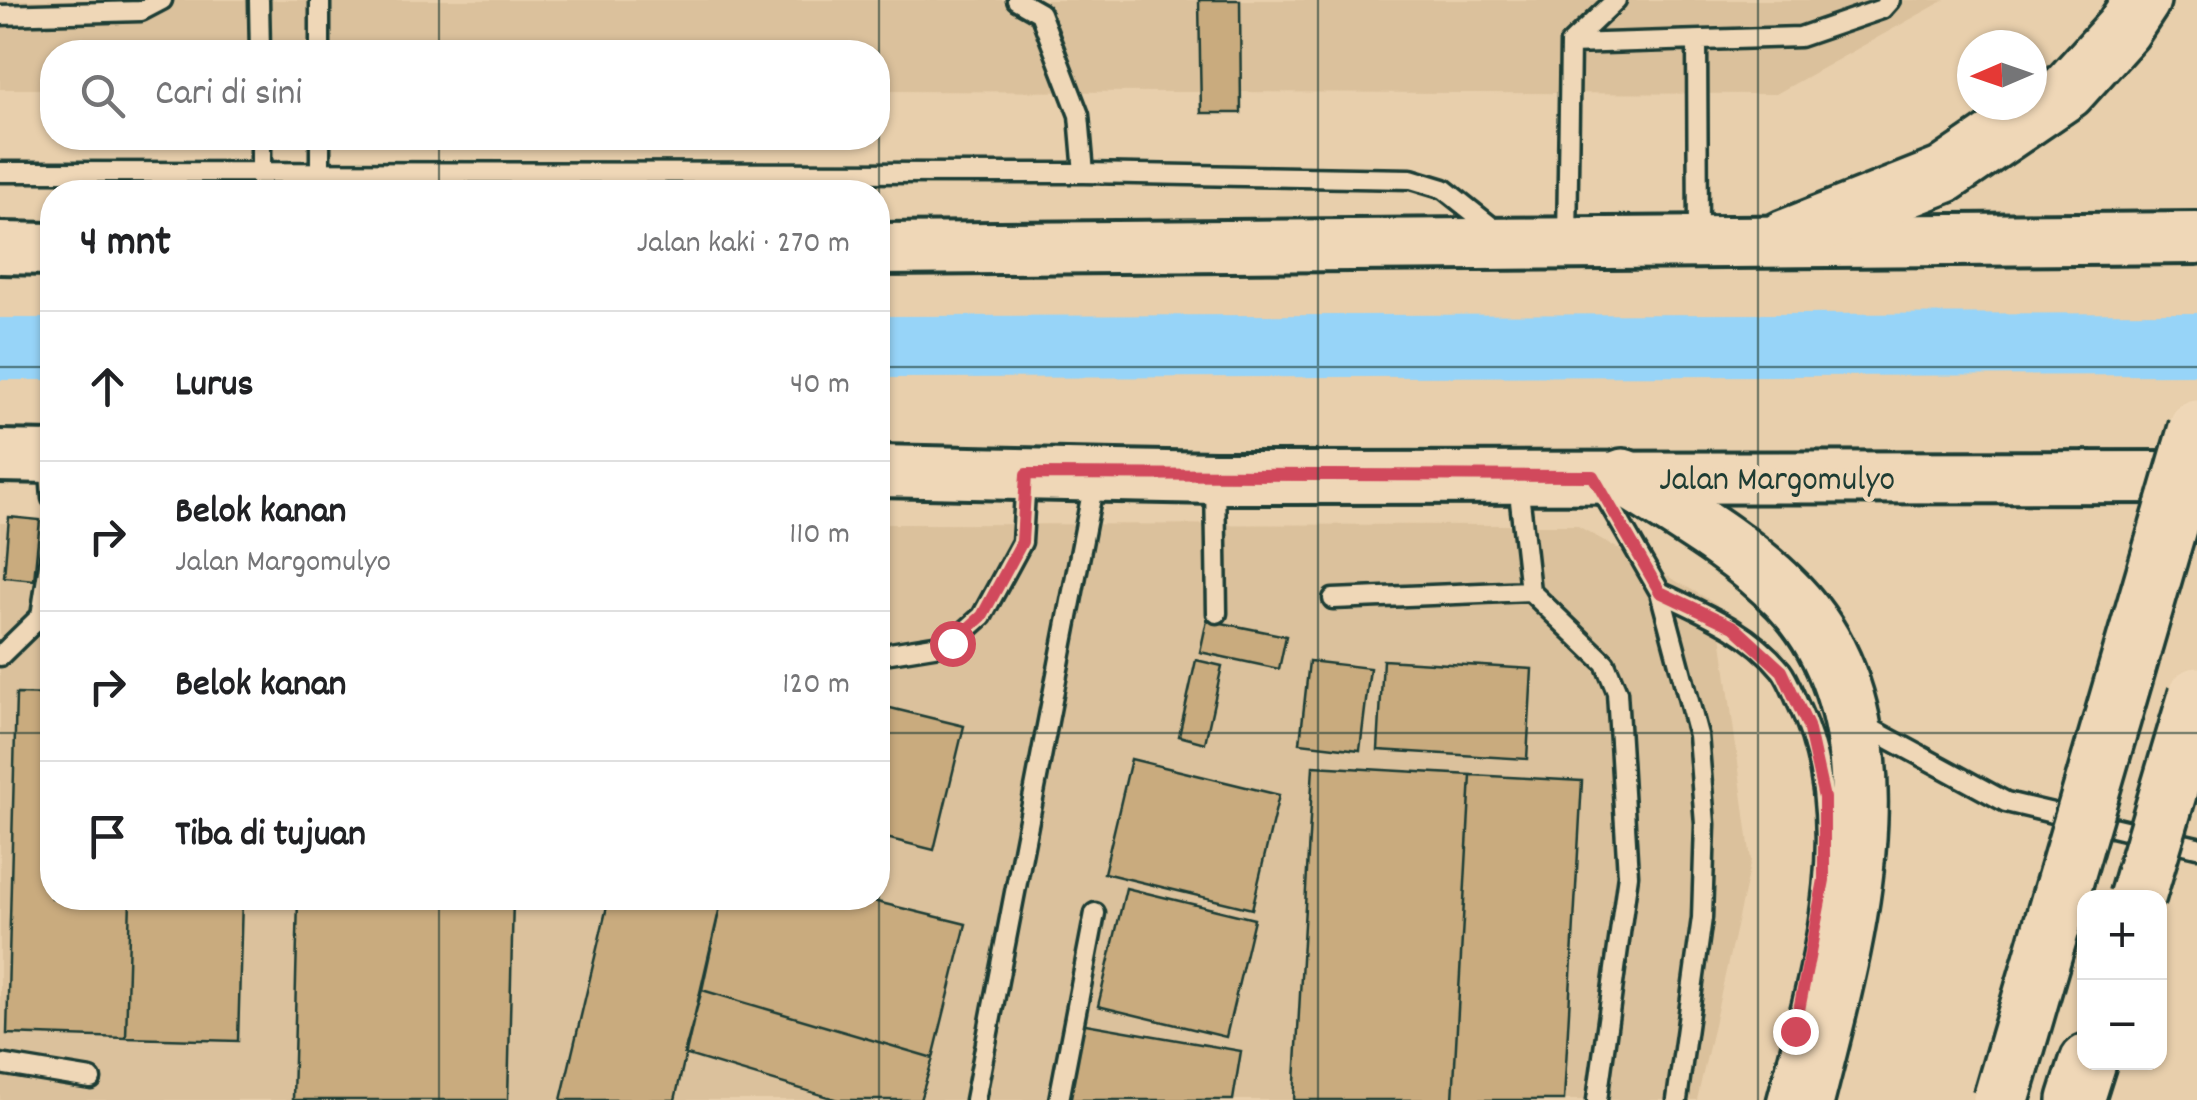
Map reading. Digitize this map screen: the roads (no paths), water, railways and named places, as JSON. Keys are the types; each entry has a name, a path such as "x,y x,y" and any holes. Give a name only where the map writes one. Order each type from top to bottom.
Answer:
{"highway":[{"path":"1785,238 1944,175 2067,91 2122,30 2142,0"},
{"path":"2000,1100 2197,428"},
{"path":"1608,477 1728,544 1791,599 1834,663 1852,719 1856,875 1845,946 1806,1100"},
{"path":"2139,890 2197,695"},
{"path":"2076,1100 2085,1070"}],"main road":[{"path":"890,249 1785,238 2197,238"},
{"path":"0,248 40,250"},
{"name":"Jalan Margomulyo","path":"890,471 1215,478 2197,477"}],"lane":[{"path":"0,15 141,11 162,0"},
{"path":"259,0 260,40"},
{"path":"320,0 320,40"},
{"path":"1017,0 1040,13 1079,115 1084,173"},
{"path":"1567,241 1570,44 1616,0"},
{"path":"1570,44 1800,36 1882,9 1890,0"},
{"path":"1697,41 1698,240"},
{"path":"261,150 262,180"},
{"path":"320,150 320,180"},
{"path":"0,172 1084,173 1412,179 1444,189 1510,242"},
{"path":"890,653 952,643 982,616 1022,542 1026,474"},
{"path":"975,1100 1096,476"},
{"path":"1608,477 1660,592 1698,735 1706,824 1702,918 1678,1100"},
{"path":"1215,478 1217,613"},
{"path":"1517,478 1530,591 1605,663 1617,692 1628,876 1597,1100"},
{"path":"1333,599 1530,591"},
{"path":"1660,592 1734,627 1782,671 1808,726 1824,798 1824,880 1778,1100"},
{"path":"0,656 40,621"},
{"path":"1852,719 2006,802 2197,846"},
{"path":"1059,1100 1095,913"},
{"path":"0,1064 91,1078"}],"waterway":[{"path":"890,347 2197,344"},
{"path":"0,349 40,349"}]}
